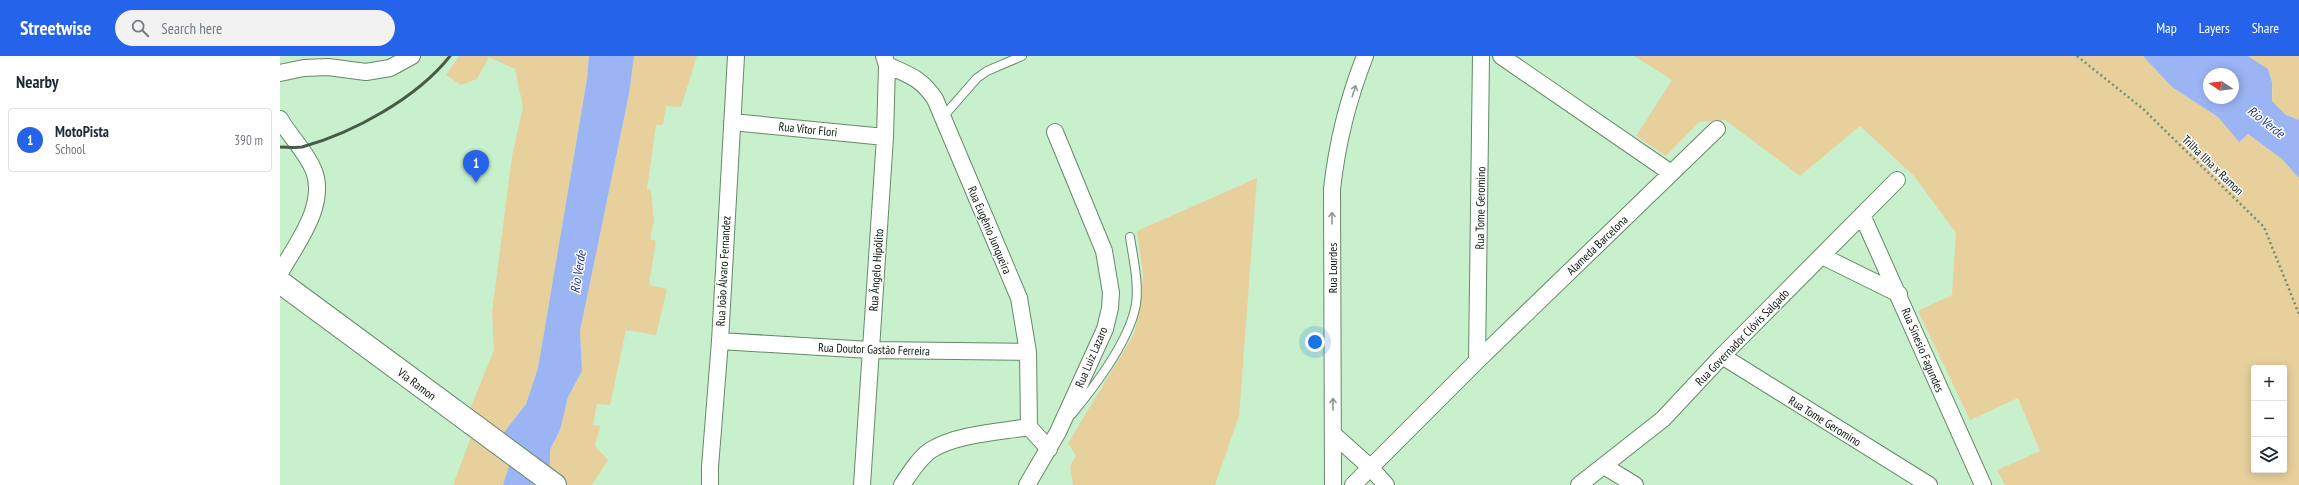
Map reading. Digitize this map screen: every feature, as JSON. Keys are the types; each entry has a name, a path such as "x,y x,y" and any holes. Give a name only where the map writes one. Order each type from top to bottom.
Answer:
{"main road":[{"name":"Via Ramon","path":"280,282 555,485"}],"street":[{"path":"280,73 304,68 328,67 366,72 390,68 412,56"},
{"name":"Rua João Álvaro Fernandez","path":"710,485 710,467 720,341 736,56"},
{"name":"Rua Tome Geromino","path":"1477,361 1481,56"},
{"path":"1501,56 1671,173"},
{"name":"Rua Lourdes","path":"1333,485 1332,189 1335,156 1363,58"},
{"name":"Rua Eugênio Junqueira","path":"885,60 926,85 935,99 942,119 1019,298 1028,352 1029,427"},
{"name":"Rua Ângelo Hipólito","path":"862,485 885,137 885,60"},
{"path":"280,119 313,170 317,195 306,227 280,273"},
{"name":"Rua Vítor Flori","path":"732,122 885,137"},
{"name":"Alameda Barcelona","path":"1353,485 1477,361 1717,130"},
{"name":"Rua Luiz Lazaro","path":"1027,485 1058,432 1105,329 1111,293 1104,250 1055,132"},
{"name":"Rua Governador Clóvis Salgado","path":"1579,485 1664,419 1722,356 1897,180"},
{"name":"Rua Sinesio Fagundes","path":"1862,215 1899,294 1982,485"},
{"path":"1822,256 1899,294"},
{"name":"Rua Doutor Gastão Ferreira","path":"720,341 870,350 1028,352"},
{"name":"Rua Tome Geromino","path":"1722,356 1929,485"},
{"path":"902,485 919,461 930,451 947,441 1029,427 1049,449"},
{"path":"1333,434 1370,467 1386,485"},
{"path":"1604,466 1635,485"}],"lane":[{"path":"942,119 977,78 987,71 1022,56"},
{"path":"1058,432 1094,387 1132,320 1136,303 1136,282 1130,237"}],"path":[{"name":"Trilha Ilha x Ramon","path":"2077,56 2142,108 2264,227 2299,314"}],"shaded area":[{"path":"459,56 589,56 587,79 538,368 526,404 502,435 469,411 494,350 492,312 512,156 523,107 515,69 489,57 477,79 461,85 446,75"},
{"path":"634,56 697,56 681,107 666,106 663,125 656,125 647,189 651,190 654,221 650,239 656,241 649,285 667,289 656,335 626,330 610,405 597,404 593,425 600,426 595,446 608,460 592,485 568,485 549,471 550,450 560,430 568,397 582,371 580,331 629,94"},
{"path":"1634,56 2143,56 2172,87 2218,117 2239,141 2248,134 2282,159 2299,178 2299,485 2005,485 1997,470 2040,451 2018,398 1970,420 1918,311 1952,295 1956,233 1914,176 1860,126 1800,176 1725,120 1699,122 1666,156 1636,136 1672,80"},
{"path":"2248,56 2299,56 2299,120 2286,115 2272,101 2272,84 2270,74"},
{"path":"1257,178 1239,416 1215,485 1073,485 1070,466 1076,456 1068,443 1134,334 1140,305 1143,275 1137,231"},
{"path":"471,437 509,466 503,485 453,485"}],"water":[{"name":"Rio Verde","path":"589,56 634,56 629,94 580,331 582,371 568,397 560,430 550,450 550,485 503,485 509,466 502,435 526,404 538,368 587,79"},
{"name":"Rio Verde","path":"2143,56 2248,56 2268,69 2272,82 2272,101 2286,115 2299,120 2299,178 2282,159 2248,134 2239,142 2218,117 2172,87"}],"railway":[{"path":"280,147 302,147 322,141 363,123 402,100 420,86 450,56"}],"place":[{"name":"MotoPista","path":"476,183"}]}
